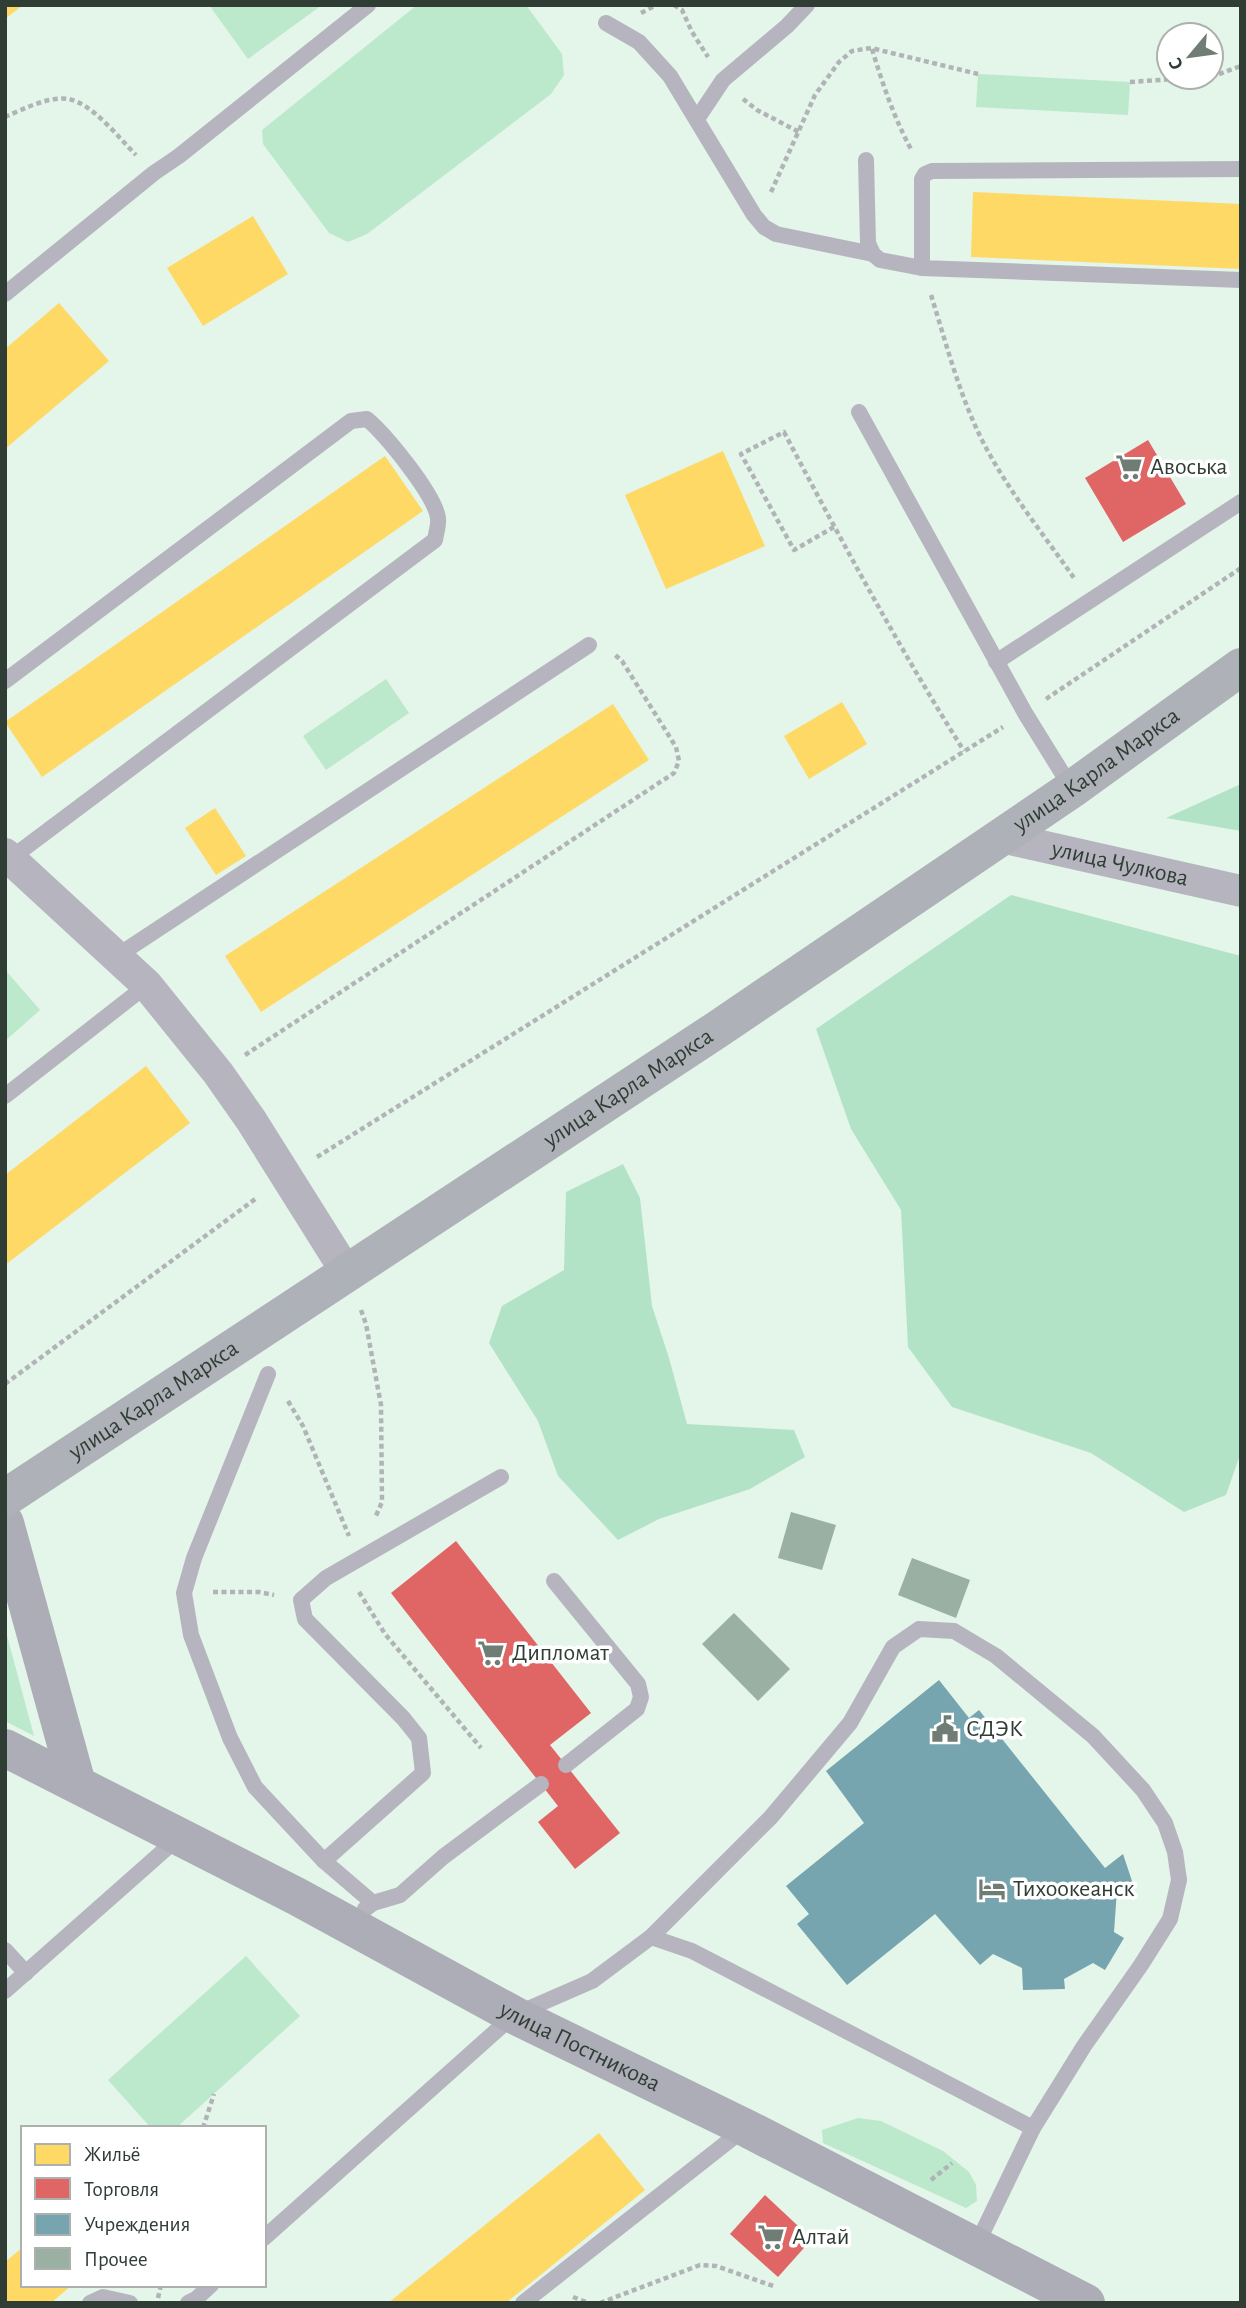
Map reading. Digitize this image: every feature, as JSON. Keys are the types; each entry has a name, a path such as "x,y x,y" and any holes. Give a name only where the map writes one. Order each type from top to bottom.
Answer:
{"highway":[{"name":"улица Карла Маркса","path":"5,1498 715,1031 1072,789 1241,667"}],"main road":[{"path":"5,1523 76,1784"},
{"name":"улица Постникова","path":"5,1748 180,1836 359,1913 514,2015 746,2128 1086,2303"}],"street":[{"name":"улица Чулкова","path":"1000,838 1241,891"},
{"path":"7,858 147,985 218,1073 347,1273"}],"lane":[{"path":"5,294 368,5"},
{"path":"697,119 723,80 787,26 807,5"},
{"path":"606,23 639,42 670,76 754,215 764,227 776,234 873,254"},
{"path":"866,159 868,243 873,254 880,260 922,268 1241,280"},
{"path":"922,268 922,178 932,171 1241,169"},
{"path":"859,412 996,662 1072,789"},
{"path":"5,681 351,421 367,419 379,429 433,502 439,521 435,540 7,858"},
{"path":"996,662 1241,502"},
{"path":"117,956 589,645"},
{"path":"5,1096 147,985"},
{"path":"268,1374 194,1558 184,1593 191,1635 230,1738 255,1787 324,1861 359,1913 400,1895 443,1857 541,1784"},
{"path":"324,1861 423,1773 419,1738 403,1718 304,1619 301,1600 326,1578 501,1477"},
{"path":"554,1581 638,1684 641,1697 637,1709 566,1765"},
{"path":"266,2236 514,2015 592,1982 651,1937 771,1817 850,1723 893,1647 919,1629 954,1631 996,1656 1093,1736 1143,1790 1165,1823 1175,1852 1179,1880 1170,1919 1084,2046 1033,2128 976,2246"},
{"path":"5,1991 180,1836"},
{"path":"651,1937 692,1951 1033,2128"},
{"path":"5,1950 26,1973"},
{"path":"523,2303 746,2128"},
{"path":"188,2303 209,2287"},
{"path":"90,2303 103,2297 130,2303"}],"path":[{"path":"754,215 772,191 815,95 839,62 852,51 871,48 978,74"},
{"path":"871,48 899,127 925,174"},
{"path":"1130,82 1155,80"},
{"path":"5,117 38,103 68,99 86,107 154,173"},
{"path":"922,268 952,365 990,455 1081,587"},
{"path":"834,527 794,550 741,454 785,432 834,527 933,702 964,751"},
{"path":"5,1384 286,1176 1025,713 1241,568"},
{"path":"218,1073 674,774 679,761 676,747 622,661 609,649 589,645"},
{"path":"347,1273 366,1324 381,1405 382,1502 358,1561"},
{"path":"184,1593 259,1592"},
{"path":"204,2126 214,2094"},
{"path":"600,2303 700,2265 716,2266 776,2287"}],"green space":[{"path":"209,5 322,5 248,59"},
{"path":"417,5 526,5 562,54 564,75 551,94 367,234 348,242 329,233 263,144 262,130"},
{"path":"978,74 1130,82 1128,115 976,107"},
{"path":"386,679 409,713 326,770 303,736"},
{"path":"1241,784 1241,831 1166,818"},
{"path":"1011,895 1241,956 1241,1452 1226,1495 1184,1512 1091,1453 952,1407 908,1347 901,1210 851,1129 816,1029"},
{"path":"7,972 40,1010 5,1041 5,973"},
{"path":"623,1164 640,1198 652,1306 687,1424 794,1430 805,1457 750,1489 659,1519 618,1540 558,1476 538,1421 489,1343 502,1306 564,1270 566,1192"},
{"path":"5,1628 34,1736 5,1721"},
{"path":"246,1956 300,2016 178,2126 149,2126 108,2080"},
{"path":"858,2118 881,2121 943,2151 969,2172 976,2185 977,2201 966,2208 823,2143 822,2130"}],"building: Жильё":[{"path":"5,5 23,5 5,19"},
{"path":"973,192 1241,204 1241,269 971,257"},
{"path":"253,216 288,274 203,326 167,268"},
{"path":"59,303 109,361 5,449 5,349"},
{"path":"723,451 765,546 666,589 625,495"},
{"path":"385,456 423,511 42,777 5,722"},
{"path":"842,702 867,744 809,779 784,736"},
{"path":"613,704 649,760 261,1012 225,956"},
{"path":"215,808 246,856 216,875 185,828"},
{"path":"146,1066 190,1123 5,1265 5,1175"},
{"path":"599,2133 645,2190 506,2303 388,2303"},
{"path":"21,2249 21,2287 70,2287 51,2303 5,2303 5,2262"}],"building: Торговля":[{"path":"1148,440 1186,504 1123,542 1085,478"},
{"name":"Дипломат","path":"456,1541 591,1713 550,1745 620,1833 575,1869 538,1822 558,1806 391,1593"},
{"name":"Алтай","path":"765,2195 812,2239 778,2277 730,2234"}],"building: Учреждения":[{"path":"939,1680 969,1718 979,1710 1105,1868 1123,1854 1135,1890 1117,1890 1114,1932 1124,1938 1105,1970 1093,1963 1064,1979 1065,1989 1023,1990 1022,1968 993,1954 980,1965 935,1914 847,1985 797,1924 809,1914 786,1886 864,1823 826,1771"}],"building: Прочее":[{"path":"791,1512 836,1525 822,1570 778,1558"},
{"path":"912,1558 970,1580 956,1618 898,1595"},
{"path":"734,1613 790,1669 758,1701 702,1644"}],"place":[{"name":"Авоська","path":"1129,467"},
{"name":"Дипломат","path":"491,1653"},
{"name":"СДЭК","path":"945,1729"},
{"name":"Тихоокеанск","path":"992,1889"},
{"name":"Алтай","path":"771,2237"}]}
